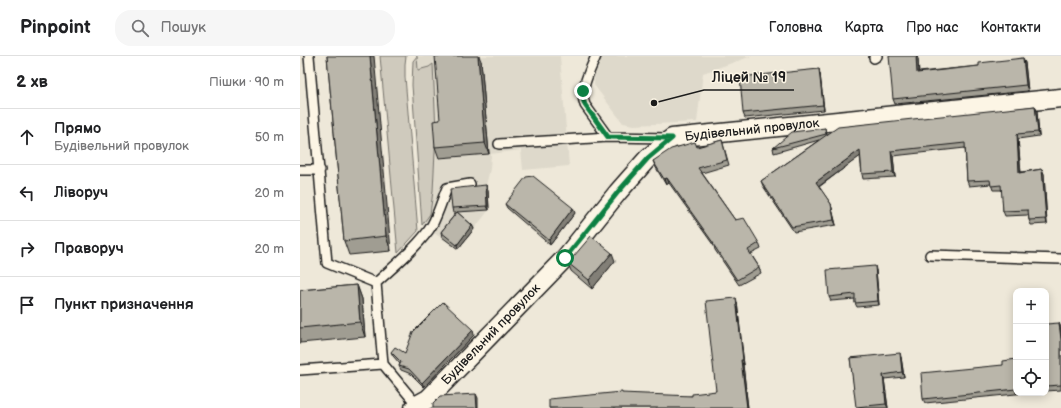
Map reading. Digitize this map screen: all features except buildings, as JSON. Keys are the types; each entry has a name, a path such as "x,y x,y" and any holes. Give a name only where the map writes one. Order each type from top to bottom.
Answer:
{"street":[{"name":"Будівельний провулок","path":"415,407 428,399 565,258 618,192 648,158 672,138 1061,98"}],"lane":[{"path":"309,56 327,263 376,282"},
{"path":"596,56 583,91 583,99 585,105 608,137"},
{"path":"499,144 608,137 672,138"},
{"path":"300,170 320,170"},
{"path":"376,282 421,239 432,225 447,188 470,184"},
{"path":"930,255 1061,259"},
{"path":"376,282 383,364 415,407"},
{"path":"300,370 383,364"}],"shaded area":[{"path":"380,56 406,56 405,77 418,231 398,253"},
{"path":"417,56 560,56 569,166 523,170 521,150 491,154 490,169 485,190 488,189 489,210 458,249 422,225 430,214 433,191 432,64 429,67 418,70"},
{"path":"417,56 418,70 429,67 433,64 436,132 433,191 430,214 422,225 412,85 413,61"},
{"path":"603,56 752,56 703,73 697,122 634,125 623,123 594,85 594,77"}],"place":[{"name":"Ліцей № 19","path":"654,103"}],"route":[{"path":"565,258 618,192 648,158 672,138 608,137 585,105 583,91"}]}
